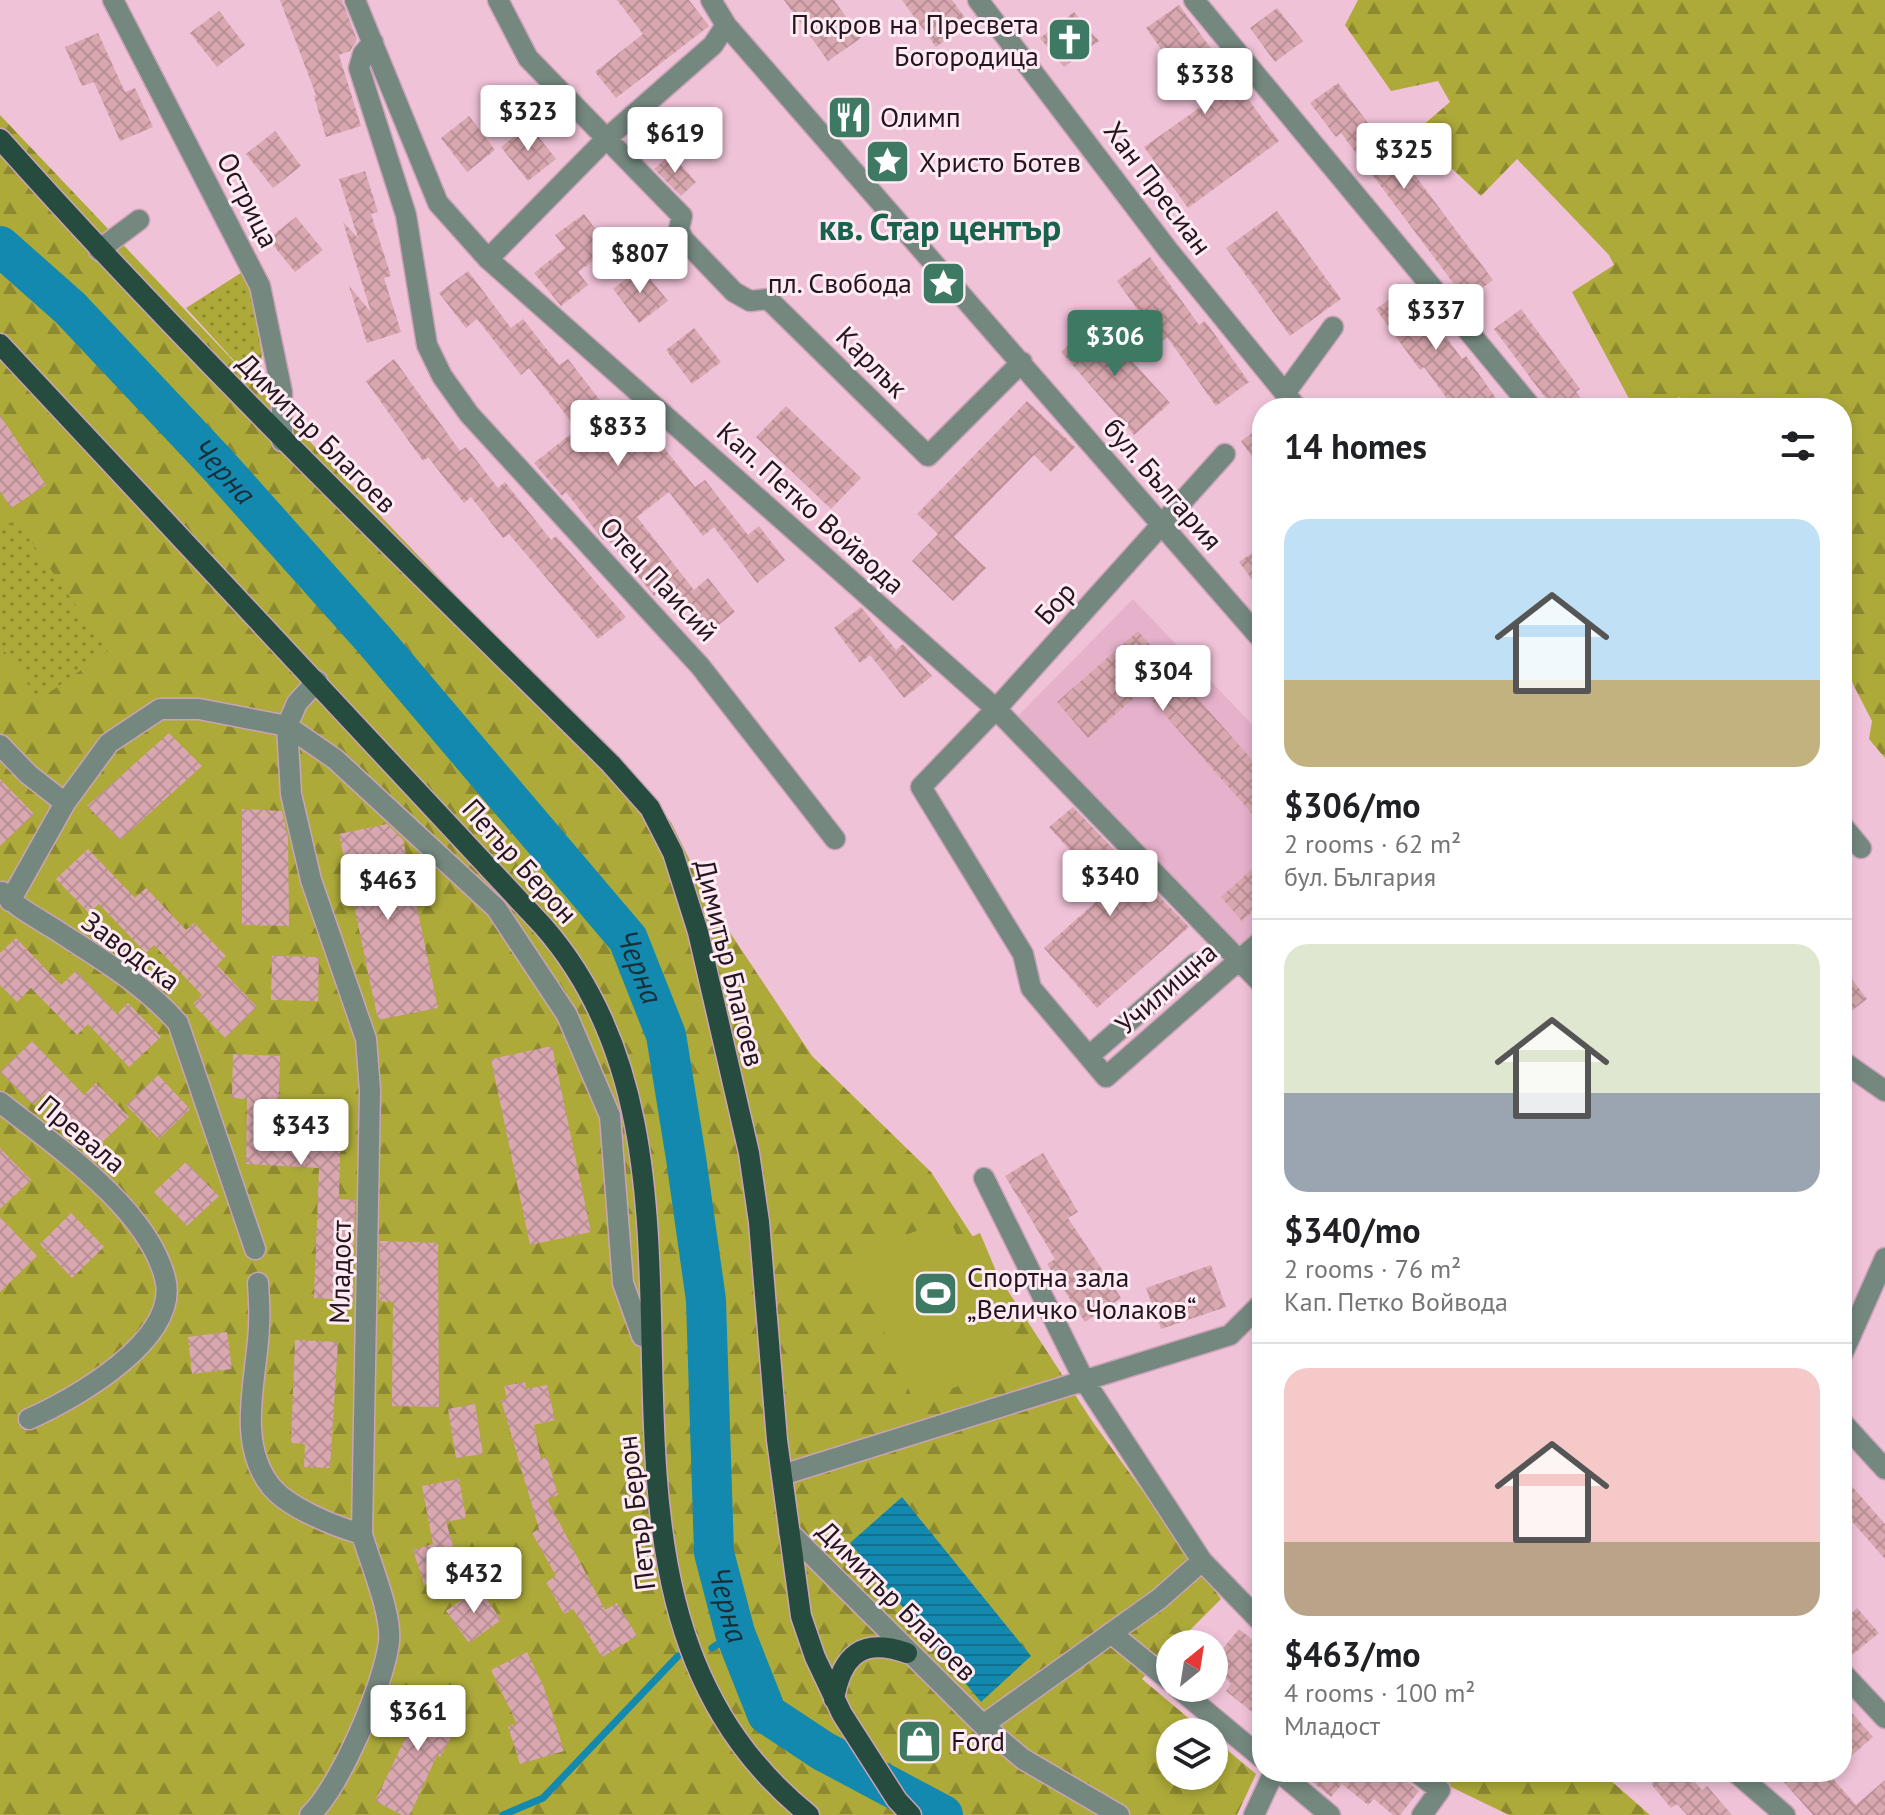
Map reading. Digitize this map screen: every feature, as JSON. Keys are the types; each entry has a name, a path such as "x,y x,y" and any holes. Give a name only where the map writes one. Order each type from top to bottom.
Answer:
{"main road":[{"name":"Димитър Благоев","path":"0,139 99,250 282,441 611,764 650,808 663,830 698,932 749,1153 789,1532"},
{"name":"Петър Берон","path":"0,344 317,681 559,945 584,983 607,1029 631,1098 639,1140 655,1464 666,1563 678,1617 719,1716 743,1750 809,1815"},
{"path":"789,1532 801,1616 838,1707 880,1776 911,1815"},
{"path":"838,1707 842,1668 858,1652 880,1647 907,1653"}],"street":[{"name":"Острица","path":"113,0 260,286 282,392 282,441"},
{"name":"Кап. Петко Войвода","path":"355,0 438,203 488,259 996,709 1252,973"},
{"name":"бул. България","path":"711,0 726,25 1252,629"},
{"name":"Хан Пресиан","path":"978,0 1168,250 1289,398"},
{"path":"1194,0 1524,398"},
{"name":"Карлък","path":"506,4 528,58 682,216 679,229 683,239 734,292 750,301 768,299 928,456 1022,362"},
{"path":"488,259 606,139 713,45 726,25"},
{"name":"Отец Паисий","path":"373,42 363,54 359,68 406,215 427,345 442,376 469,414 700,666 835,839"},
{"path":"99,250 139,220"},
{"path":"1292,398 1333,327"},
{"name":"Бор","path":"1089,1056 1031,988 1023,954 921,787 996,709 1225,454"},
{"path":"317,681 297,703 287,726 335,759 496,908 567,1015 610,1116 623,1283 642,1336"},
{"name":"Заводска","path":"255,1249 178,1023 159,1001 129,976 103,963 5,895 65,803 109,743 160,709 199,709 287,726"},
{"name":"Младост","path":"287,726 291,794 311,880 366,1039 369,1121 362,1534 381,1597 389,1641 363,1724 322,1804 310,1815"},
{"path":"0,745 28,774 65,803"},
{"path":"1852,837 1861,848"},
{"name":"Училищна","path":"1089,1056 1106,1077 1252,949"},
{"path":"1089,1056 1196,963"},
{"path":"1852,1068 1885,1091"},
{"name":"Превала","path":"0,1102 97,1178 151,1246 166,1280 165,1304 151,1331 132,1355 64,1404 29,1419"},
{"path":"984,1178 1084,1380 1202,1561 1252,1613"},
{"path":"1852,1332 1885,1258"},
{"path":"258,1283 259,1327 249,1420 259,1460 270,1486 328,1525 362,1534"},
{"path":"782,1475 1230,1335 1252,1313"},
{"path":"1852,1433 1885,1469"},
{"name":"Димитър Благоев","path":"789,1532 907,1653 983,1725 1023,1759 1119,1815"},
{"path":"983,1725 1159,1599 1202,1561"},
{"path":"1111,1633 1156,1670"},
{"path":"1852,1683 1885,1718"},
{"path":"1195,1702 1252,1750"},
{"path":"1254,1815 1271,1782"},
{"path":"1289,1782 1330,1815"},
{"path":"1422,1815 1440,1790 1429,1782"},
{"path":"1747,1782 1785,1815"}],"shaded area":[{"path":"1133,599 1252,724 1252,939 1238,951 1015,719"}],"green space":[{"path":"1358,0 1885,0 1885,758 1869,739 1872,721 1852,682 1852,398 1629,398 1572,292 1614,265 1609,255 1517,159 1481,196 1414,133 1450,102 1438,81 1391,91 1345,25"},
{"path":"0,115 671,822 713,907 812,1056 931,1172 1092,1421 1221,1599 1190,1630 1156,1630 1156,1664 1142,1679 1156,1691 1156,1702 1169,1702 1188,1718 1156,1718 1156,1790 1228,1790 1228,1751 1252,1771 1252,1782 1237,1815 0,1815"},
{"path":"247,269 262,354 259,388 186,308"},
{"path":"16,520 108,651 39,700 0,645 0,531"},
{"name":"Спортна зала „Величко Чолаков“","path":"949,1217 960,1242 980,1233 1020,1328 1000,1337 1011,1364 915,1404 852,1258"},
{"path":"1441,1782 1612,1782 1650,1815 1509,1815"}],"water":[{"path":"902,1497 1031,1656 981,1702 850,1543"}],"building":[{"path":"280,0 342,0 357,40 350,51 339,55 361,126 326,137 316,95"},
{"path":"617,0 689,0 709,26 616,98 595,72 643,34"},
{"path":"784,0 834,0 861,38 828,61"},
{"path":"902,0 952,0 969,23 936,47"},
{"path":"1179,5 1279,141 1188,208 1144,147 1202,106 1146,28"},
{"path":"1277,8 1303,41 1275,62 1250,28"},
{"path":"219,11 245,45 217,67 190,33"},
{"name":"Покров на Пресвета Богородица","path":"1074,12 1099,41 1064,67 1040,38"},
{"path":"98,33 125,92 135,88 153,127 120,141 94,82 82,86 65,47"},
{"path":"1338,83 1380,139 1385,135 1493,280 1466,300 1341,133 1336,137 1310,103"},
{"path":"469,116 495,150 467,172 441,138"},
{"path":"529,125 556,159 528,181 501,147"},
{"path":"275,131 301,166 273,188 246,154"},
{"path":"671,154 696,182 681,196 654,169"},
{"path":"365,171 378,212 371,214 391,276 384,278 401,332 367,343 349,286 371,312 343,222 358,238 339,179"},
{"path":"1277,211 1341,299 1290,336 1226,248"},
{"path":"584,214 610,248 578,272 588,285 561,306 534,273 565,248 555,235"},
{"path":"296,217 323,250 295,272 268,239"},
{"path":"1150,257 1199,325 1205,321 1249,382 1216,406 1167,337 1161,342 1117,281"},
{"path":"641,267 668,301 639,323 613,289"},
{"path":"468,271 511,328 523,319 559,365 568,359 606,408 615,401 654,449 661,444 695,487 705,480 748,535 759,526 785,560 757,583 714,527 703,536 669,492 637,517 694,590 708,578 735,612 707,634 668,585 654,596 607,538 603,540 566,492 562,496 534,463 577,429 529,368 521,375 477,319 466,328 439,293"},
{"path":"1409,285 1462,359 1466,356 1496,398 1447,398 1424,367 1420,370 1376,309"},
{"path":"1521,309 1580,389 1576,392 1580,398 1546,398 1494,329"},
{"path":"1096,321 1170,403 1134,435 1061,352"},
{"path":"694,328 721,362 692,384 666,350"},
{"path":"394,359 460,451 466,447 498,488 505,482 551,540 556,536 626,617 598,639 509,534 503,538 471,497 464,503 428,457 423,461 366,381"},
{"path":"1027,401 1075,447 1051,472 1034,455 954,537 986,568 953,601 912,561 938,534 917,514"},
{"path":"786,406 861,478 831,509 756,437"},
{"path":"0,415 46,485 11,508 0,491"},
{"path":"1252,433 1252,457 1241,441"},
{"path":"1252,553 1252,580 1239,562"},
{"path":"861,607 896,650 903,644 932,676 904,698 870,655 860,663 834,628"},
{"path":"1138,631 1252,760 1252,814 1143,690 1088,738 1057,702"},
{"path":"169,733 202,766 120,840 87,806"},
{"path":"0,779 34,814 0,846"},
{"path":"1073,807 1189,927 1097,1008 1044,948 1107,892 1049,827"},
{"path":"242,809 282,811 288,838 289,926 242,925"},
{"path":"387,824 403,840 438,1008 378,1020 339,834"},
{"path":"88,849 135,898 146,888 186,930 194,923 226,956 217,965 257,1007 225,1038 193,1004 202,995 154,945 146,953 99,904 89,913 56,879"},
{"path":"1252,869 1252,912 1242,921 1221,897"},
{"path":"16,938 61,985 76,971 117,1014 128,1003 161,1037 129,1067 88,1024 77,1035 31,988 17,1002 0,985 0,953"},
{"path":"272,956 319,957 318,1001 271,1000"},
{"path":"1852,979 1867,999 1852,1010"},
{"path":"32,1041 84,1095 96,1083 129,1117 97,1147 45,1094 33,1105 0,1072"},
{"path":"552,1046 591,1232 530,1245 491,1059"},
{"path":"233,1054 280,1056 278,1121 341,1124 339,1199 355,1200 353,1300 314,1298 319,1168 246,1164 247,1099 232,1098"},
{"path":"158,1075 190,1109 159,1139 126,1105"},
{"path":"0,1148 31,1180 0,1209"},
{"path":"1043,1153 1078,1212 1068,1218 1121,1298 1085,1322 1047,1264 1055,1259 1005,1176"},
{"path":"186,1162 219,1196 187,1226 154,1192"},
{"path":"71,1213 104,1247 72,1278 40,1244"},
{"path":"0,1217 37,1256 0,1292"},
{"path":"380,1241 438,1243 439,1407 392,1406 393,1302 379,1301"},
{"path":"1211,1265 1226,1307 1161,1329 1146,1288"},
{"path":"227,1332 232,1369 192,1374 188,1337"},
{"path":"295,1340 338,1342 330,1468 304,1467 305,1444 291,1443"},
{"path":"525,1382 526,1389 547,1385 555,1420 534,1425 541,1459 547,1457 558,1495 547,1499 605,1610 617,1603 637,1636 602,1657 573,1609 564,1614 546,1582 556,1576 532,1533 539,1529 501,1400 507,1399 504,1386"},
{"path":"475,1404 483,1454 456,1458 448,1409"},
{"path":"459,1479 466,1518 446,1522 462,1574 424,1585 413,1550 433,1544 422,1486"},
{"path":"1852,1486 1885,1524 1885,1559 1852,1521"},
{"path":"479,1588 501,1620 469,1643 446,1611"},
{"path":"1857,1608 1879,1633 1852,1655 1852,1613"},
{"path":"1239,1629 1252,1639 1252,1712 1228,1693 1231,1683 1228,1681 1228,1642"},
{"path":"527,1652 544,1688 564,1751 520,1764 508,1726 517,1724 491,1670"},
{"path":"428,1701 458,1703 457,1727 440,1757 437,1755 410,1815 402,1815 375,1801 406,1737 397,1731 409,1710"},
{"path":"1852,1713 1873,1737 1852,1755"},
{"path":"1885,1780 1885,1815 1813,1815 1784,1782 1836,1782 1856,1805"},
{"path":"1312,1782 1408,1782 1419,1791 1400,1815 1393,1815 1374,1799 1368,1805 1342,1784 1331,1797"},
{"path":"1695,1782 1702,1790 1707,1786 1732,1815 1687,1815 1677,1804 1671,1808 1651,1784"}],"waterway":[{"name":"Черна","path":"0,246 70,308 218,465 375,641 628,939 666,1035 686,1158 706,1300 714,1553 735,1633 767,1714 823,1751 943,1815"},
{"path":"712,1648 735,1633"},
{"path":"503,1815 543,1798 678,1656"}],"place":[{"name":"Покров на Пресвета Богородица","path":"1070,40"},
{"name":"Олимп","path":"849,117"},
{"name":"Христо Ботев","path":"888,162"},
{"name":"пл. Свобода","path":"943,283"},
{"name":"Спортна зала „Величко Чолаков“","path":"936,1293"},
{"name":"Ford","path":"920,1741"}],"district":[{"name":"кв. Стар център","path":"940,227"}]}
